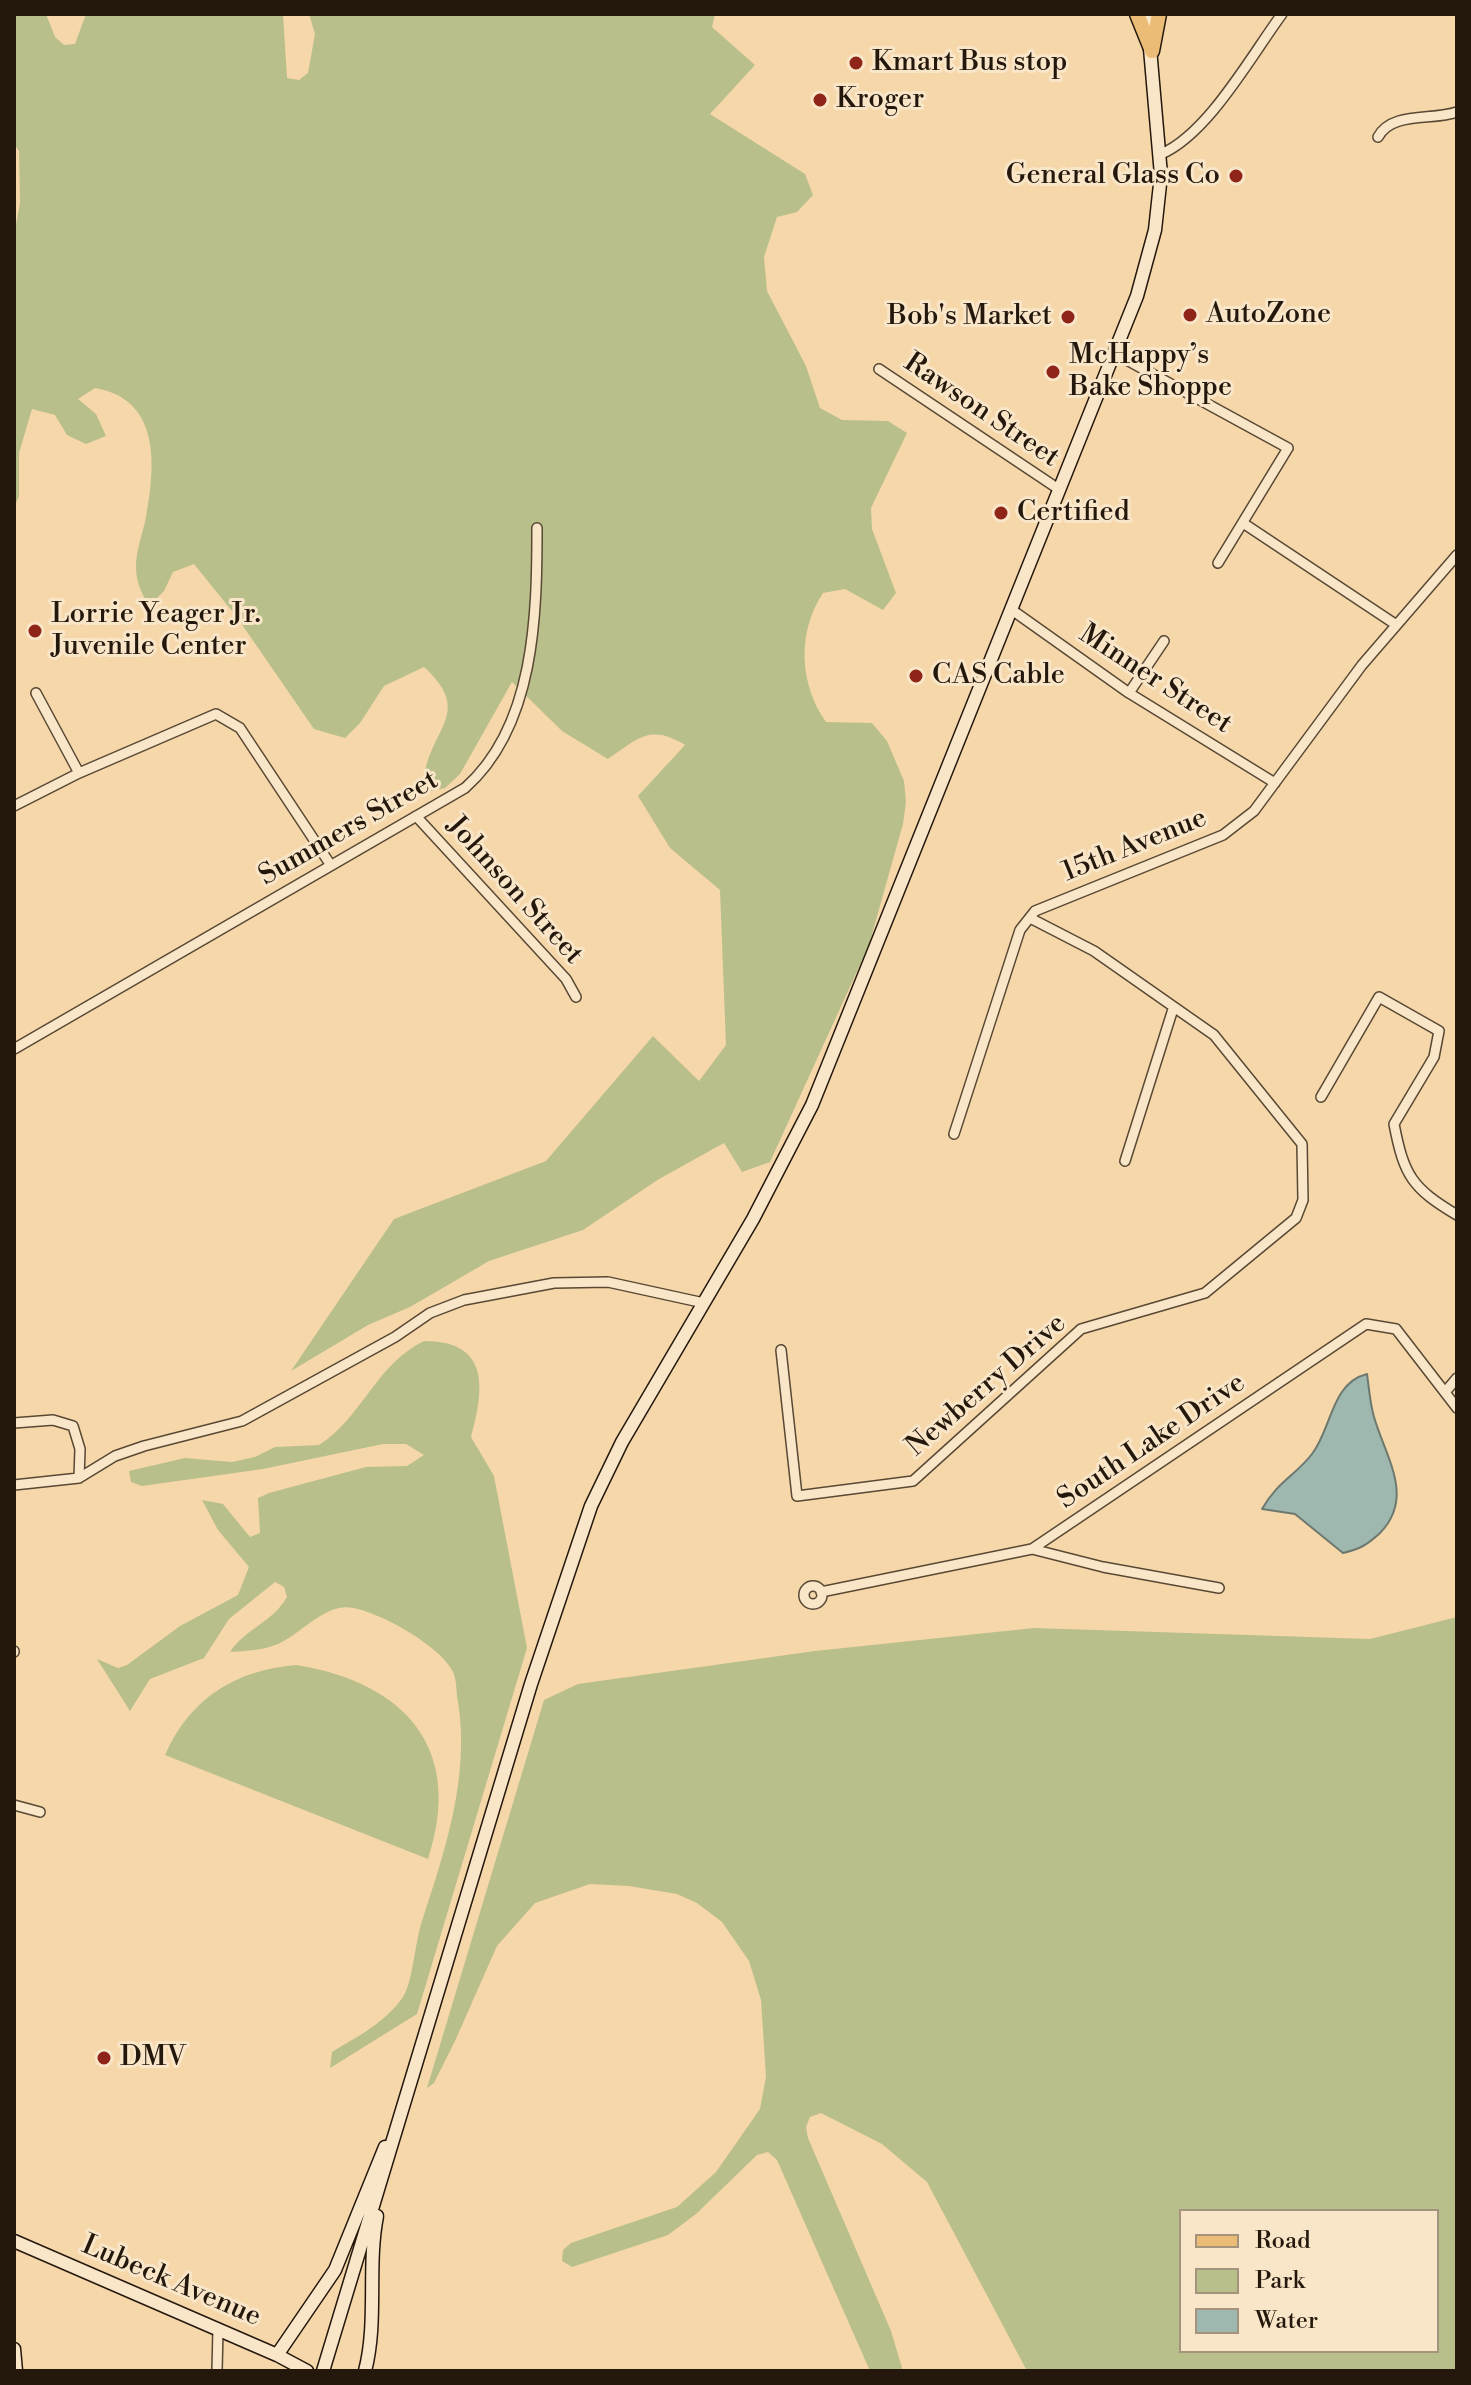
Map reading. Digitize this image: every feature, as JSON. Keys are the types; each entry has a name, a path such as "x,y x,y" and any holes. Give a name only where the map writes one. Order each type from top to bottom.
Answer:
{"main road":[{"path":"1137,14 1143,37 1152,51"},
{"path":"323,2371 531,1684 591,1506 622,1442 786,1160 812,1105 1137,296 1155,230 1161,154 1147,14"},
{"path":"1152,51 1159,14"},
{"path":"277,2355 335,2270 381,2153 396,2131"},
{"path":"365,2371 370,2338 372,2242 396,2131"},
{"name":"Lubeck Avenue","path":"14,2241 277,2355 307,2371"},
{"path":"14,2349 16,2371"}],"street":[{"path":"1161,154 1181,146 1282,14"},
{"path":"1378,137 1383,127 1394,122 1457,112"},
{"path":"1114,353 1288,448 1218,563"},
{"name":"Rawson Street","path":"879,369 1060,490"},
{"path":"1243,523 1395,624"},
{"name":"Summers Street","path":"14,1049 465,788 486,770 504,742 517,703 537,608 537,528"},
{"name":"15th Avenue","path":"1030,918 1035,911 1223,835 1254,811 1395,624 1457,555"},
{"name":"Minner Street","path":"1012,610 1129,693 1275,783"},
{"path":"1129,693 1164,641"},
{"path":"36,693 79,773"},
{"path":"14,806 79,773 216,714 240,728 330,864"},
{"name":"Johnson Street","path":"416,816 566,979 576,997"},
{"path":"954,1134 1020,930 1030,918"},
{"name":"Newberry Drive","path":"781,1350 797,1496 913,1481 1081,1329 1205,1293 1296,1218 1303,1200 1302,1144 1214,1035 1094,951 1030,918"},
{"path":"1321,1097 1379,997 1439,1031 1434,1057 1394,1124 1401,1161 1423,1195 1457,1215"},
{"path":"1125,1161 1173,1009"},
{"path":"14,1485 79,1478 115,1456 242,1421 368,1352 430,1313 464,1300 554,1283 608,1282 704,1303"},
{"name":"South Lake Drive","path":"821,1592 1032,1549 1366,1324 1396,1329 1457,1408"},
{"path":"1446,1391 1457,1378"},
{"path":"14,1423 53,1420 73,1426 80,1449 79,1478"},
{"path":"1032,1549 1103,1567 1219,1588"},
{"path":"14,1805 40,1812"},
{"path":"217,2371 218,2329"}],"green space":[{"path":"14,14 46,14 55,37 64,45 75,44 86,14 283,14 287,78 299,80 308,73 315,34 309,14 715,14 712,27 755,65 710,114 805,174 813,195 797,212 777,217 764,257 767,291 806,366 820,408 842,420 888,421 907,433 871,508 872,529 896,593 883,610 845,589 823,593 805,641 810,691 826,722 872,723 887,741 904,781 906,802 903,824 869,945 770,1162 742,1172 724,1143 659,1179 583,1230 489,1261 410,1307 368,1325 291,1371 394,1219 546,1161 653,1036 699,1081 726,1045 720,890 670,848 638,796 685,745 673,739 663,735 645,736 608,759 562,731 512,682 460,774 445,788 425,792 426,767 448,706 438,682 424,667 384,686 360,723 345,738 314,729 236,616 194,564 173,572 164,591 149,606 140,587 136,566 149,497 149,437 132,405 116,395 95,388 78,399 96,414 106,436 86,444 67,435 55,415 32,409 19,453 19,496 14,508 14,235 20,203 19,151 14,144"},
{"path":"424,1341 445,1343 461,1349 471,1358 477,1370 479,1401 471,1437 494,1476 527,1648 417,2014 330,2068 332,2052 388,2014 403,1997 409,1982 420,1929 447,1841 458,1786 461,1730 453,1672 436,1652 409,1632 379,1616 343,1607 323,1614 278,1644 230,1652 243,1637 274,1613 287,1597 284,1587 275,1582 229,1619 204,1658 150,1679 130,1711 97,1659 118,1668 127,1665 180,1626 238,1595 249,1567 218,1530 202,1500 223,1504 250,1537 260,1533 258,1498 366,1467 407,1466 424,1455 406,1444 383,1444 263,1469 142,1486 131,1482 129,1471 185,1458 232,1462 255,1457 275,1447 319,1445 347,1420 393,1363"},
{"path":"1457,1617 1457,2371 1027,2371 927,2182 882,2144 821,2113 810,2117 806,2127 808,2138 891,2331 903,2371 870,2371 777,2160 768,2152 757,2155 696,2214 668,2235 572,2267 562,2261 563,2250 571,2243 677,2207 716,2172 760,2109 766,2077 761,2000 749,1961 722,1922 697,1903 677,1894 629,1886 590,1884 535,1903 497,1946 455,2041 434,2083 427,2088 544,1700 578,1684 815,1651 1034,1628 1370,1639"},
{"path":"296,1665 334,1674 367,1687 395,1705 416,1727 431,1753 438,1784 437,1819 428,1859 165,1755 188,1718 217,1690 254,1673"}],"water":[{"path":"1367,1374 1374,1417 1395,1477 1396,1505 1380,1533 1363,1546 1343,1553 1295,1514 1262,1509 1274,1492 1312,1454 1346,1387"}],"place":[{"name":"Kmart Bus stop","path":"856,63"},
{"name":"Kroger","path":"820,100"},
{"name":"General Glass Co","path":"1236,176"},
{"name":"AutoZone","path":"1190,315"},
{"name":"Bob's Market","path":"1068,317"},
{"name":"McHappy’s Bake Shoppe","path":"1053,372"},
{"name":"Certified","path":"1001,513"},
{"name":"Lorrie Yeager Jr. Juvenile Center","path":"35,631"},
{"name":"CAS Cable","path":"916,676"},
{"name":"DMV","path":"104,2058"}]}
